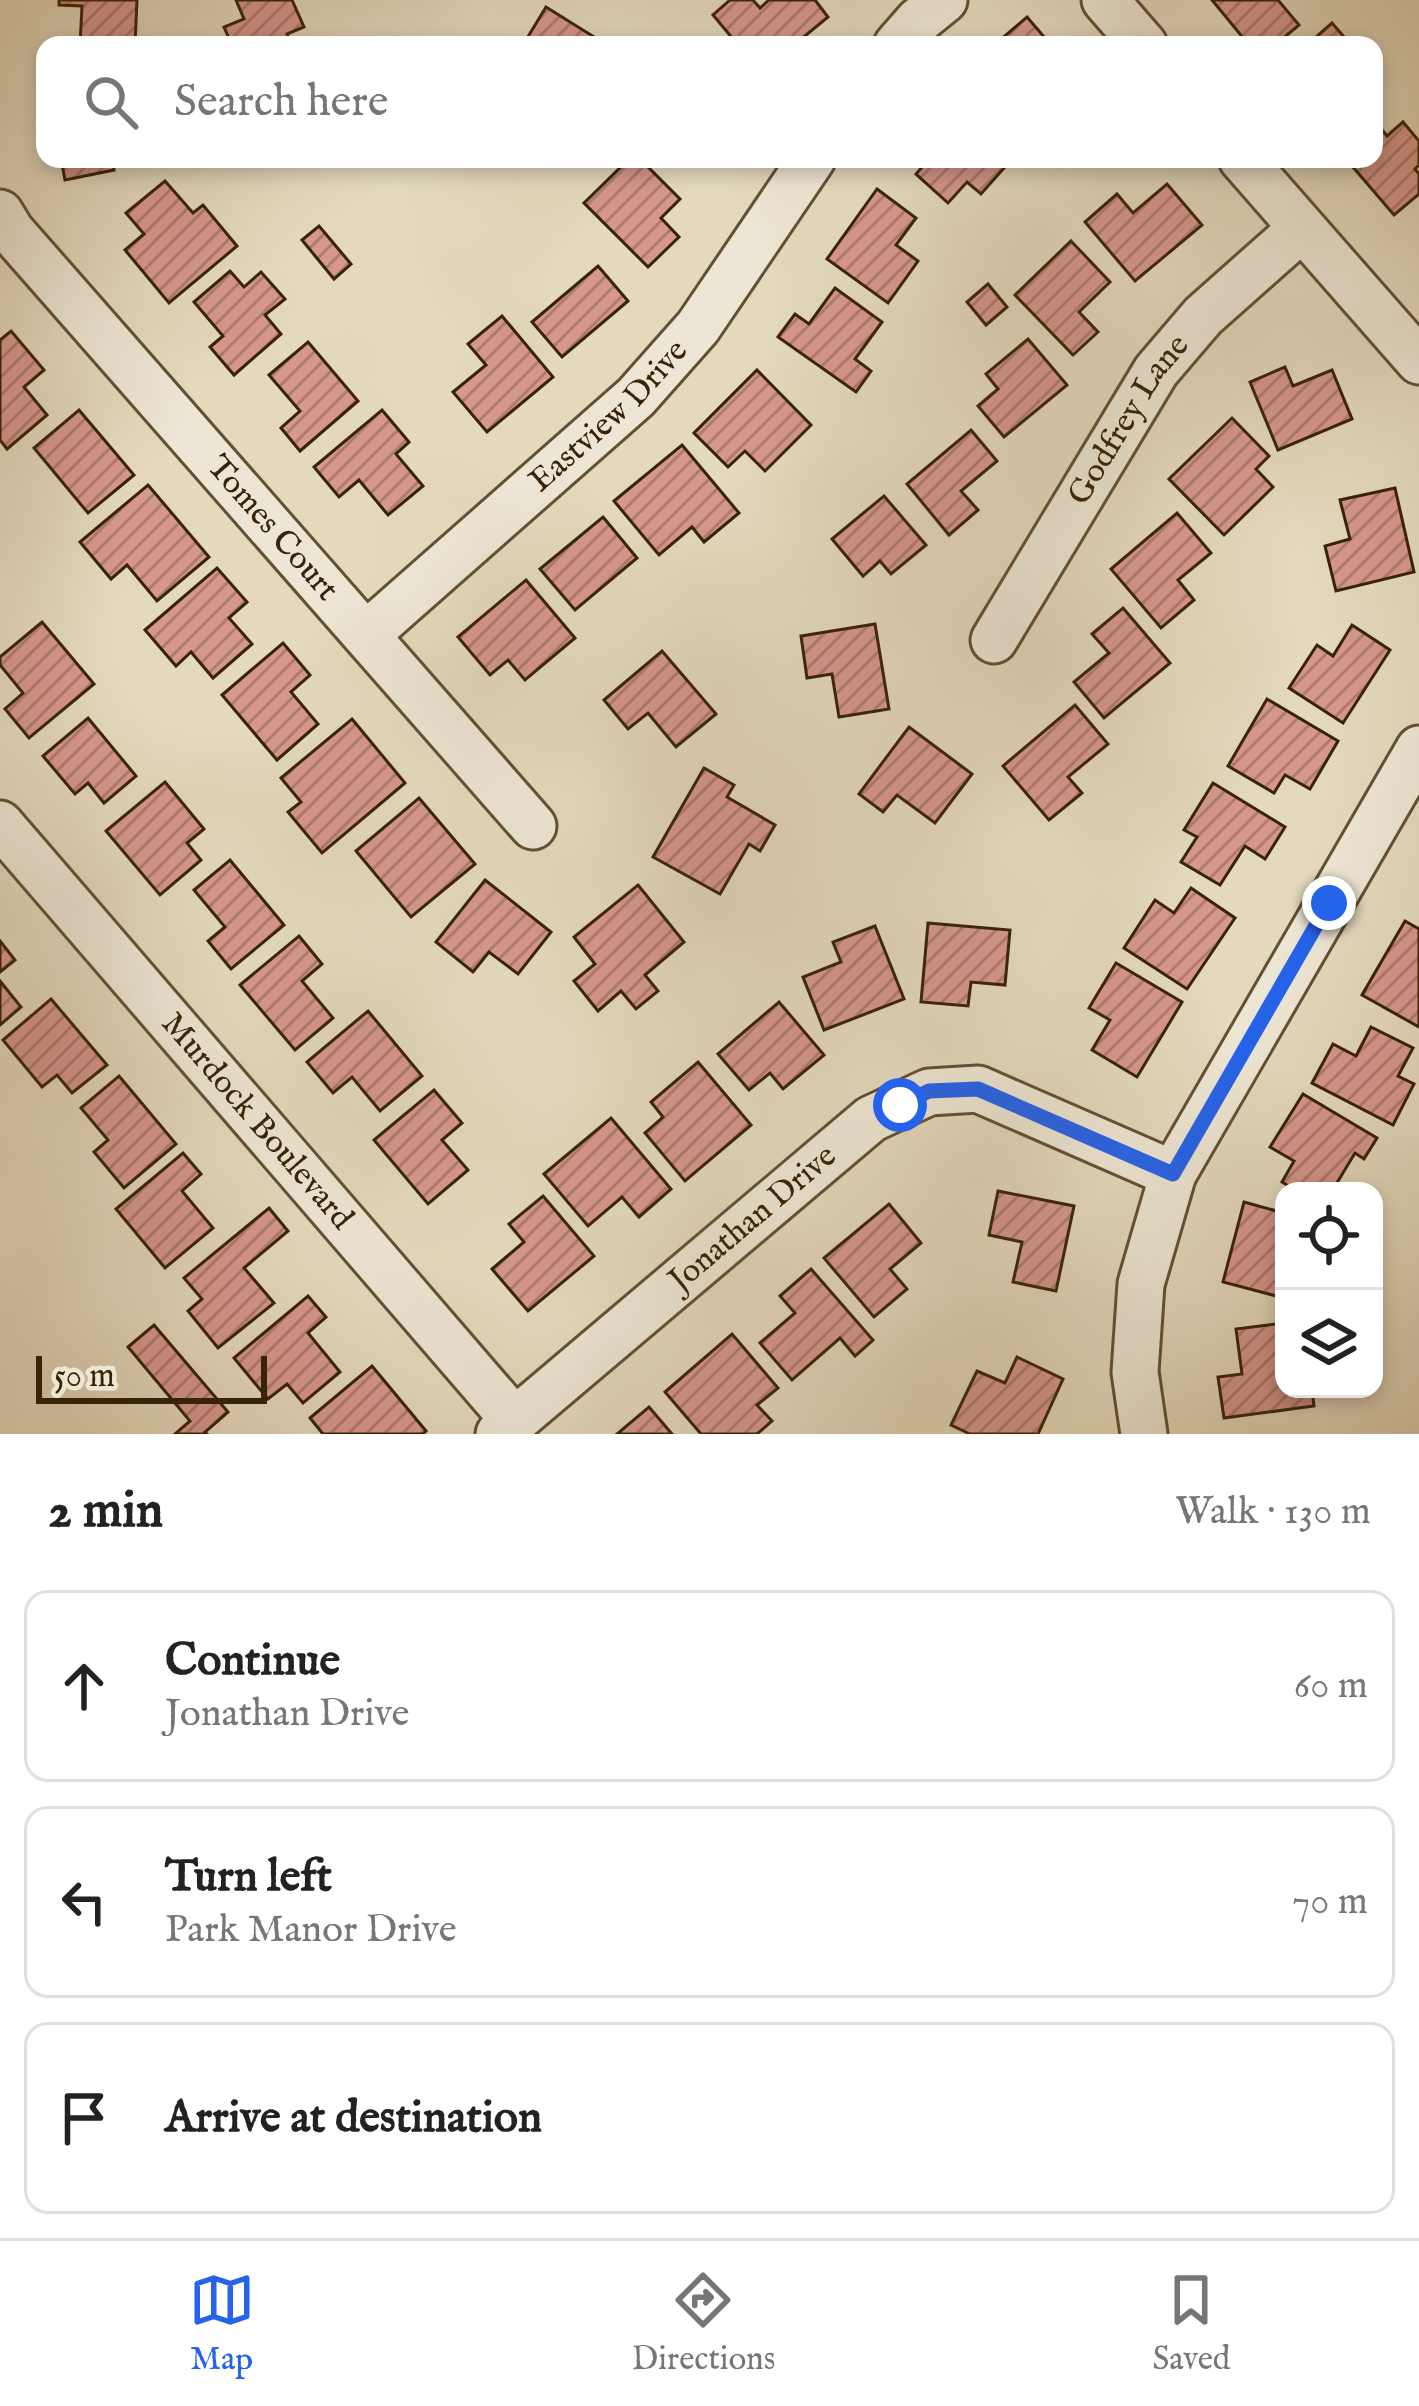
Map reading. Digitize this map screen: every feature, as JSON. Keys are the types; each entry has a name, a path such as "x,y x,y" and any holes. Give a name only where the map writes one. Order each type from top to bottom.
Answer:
{"street":[{"path":"906,36 944,0"},
{"path":"1105,0 1136,36"},
{"name":"Eastview Drive","path":"366,634 636,397 698,327 806,168"},
{"path":"1249,168 1419,361"},
{"name":"Tomes Court","path":"4,228 533,826"},
{"name":"Godfrey Lane","path":"994,640 1156,371 1203,316 1301,229"},
{"path":"1144,1434 1135,1372 1141,1284 1173,1174 1419,748"},
{"name":"Murdock Boulevard","path":"0,824 506,1427"},
{"name":"Jonathan Drive","path":"506,1427 871,1119 929,1091 978,1089 1173,1174"}],"building":[{"path":"59,0 137,0 135,36 80,36 82,6 59,5"},
{"path":"236,0 292,0 304,27 288,36 228,36 224,27 244,19"},
{"path":"730,0 753,0 760,8 769,0 815,0 828,17 805,36 730,36 713,15"},
{"path":"1212,0 1278,0 1299,25 1286,36 1242,36"},
{"path":"546,7 593,36 528,36"},
{"path":"1027,17 1043,36 1005,36"},
{"path":"1332,23 1343,36 1317,36"},
{"path":"1403,122 1419,141 1415,169 1419,194 1394,215 1354,168 1383,168 1383,131 1387,136"},
{"path":"63,168 114,168 114,170 65,180"},
{"path":"620,168 649,168 680,199 661,218 679,237 648,267 584,203"},
{"path":"921,168 1004,168 981,194 967,182 948,203 916,174"},
{"path":"165,181 193,213 203,205 237,246 169,303 125,250 144,234 126,213"},
{"path":"1167,184 1202,225 1135,281 1085,222 1117,194 1133,213"},
{"path":"877,189 916,218 896,245 918,261 888,303 827,259"},
{"path":"319,226 351,264 334,279 302,240"},
{"path":"1071,241 1110,282 1079,312 1098,332 1073,355 1015,295"},
{"path":"598,266 628,301 562,357 532,322"},
{"path":"230,271 244,287 261,272 285,299 265,315 281,334 234,375 210,347 223,336 194,302"},
{"path":"988,284 1007,307 986,325 967,302"},
{"path":"835,288 882,322 855,359 871,371 856,392 778,337 795,314 809,324"},
{"path":"502,316 553,377 487,432 453,392 486,365 468,344"},
{"path":"11,331 44,370 24,387 47,415 7,449 0,440 0,340"},
{"path":"1028,339 1067,385 1004,437 978,406 998,389 986,374"},
{"path":"308,342 358,401 300,451 281,428 300,411 269,375"},
{"path":"1285,367 1293,386 1332,370 1352,419 1278,450 1250,382"},
{"path":"757,370 811,425 765,471 745,451 728,467 694,433"},
{"path":"79,410 134,475 88,513 34,448"},
{"path":"382,410 409,442 396,454 423,486 388,515 359,480 339,497 314,467"},
{"path":"1232,418 1269,456 1256,469 1273,487 1224,535 1169,479"},
{"path":"971,430 997,461 961,491 978,510 949,535 907,484"},
{"path":"682,445 739,513 704,542 692,527 659,555 614,501"},
{"path":"148,485 209,557 157,601 127,565 111,579 80,542"},
{"path":"1395,488 1414,572 1336,591 1325,546 1350,539 1340,500"},
{"path":"884,496 926,545 891,574 880,561 863,576 832,539"},
{"path":"1177,513 1211,553 1178,580 1194,600 1161,628 1111,569"},
{"path":"603,517 637,558 575,610 540,569"},
{"path":"217,568 247,602 229,618 252,644 213,678 191,652 176,666 145,630"},
{"path":"526,580 575,638 525,680 508,660 490,675 458,637"},
{"path":"1123,608 1170,663 1104,718 1074,682 1109,653 1092,634"},
{"path":"42,622 94,684 29,738 5,709 23,693 0,665 0,657"},
{"path":"875,624 889,709 839,717 832,674 807,678 801,636"},
{"path":"1352,625 1390,650 1343,723 1289,688 1317,645 1333,656"},
{"path":"283,643 310,675 291,692 318,724 277,760 222,695"},
{"path":"662,651 716,714 676,747 648,713 628,729 604,700"},
{"path":"1267,699 1338,741 1310,789 1285,775 1274,793 1228,766"},
{"path":"1075,705 1108,744 1068,777 1082,793 1049,820 1003,766"},
{"path":"88,718 136,776 104,803 88,783 75,794 43,756"},
{"path":"352,719 405,783 322,853 288,812 301,802 281,778"},
{"path":"909,727 972,774 935,823 897,795 883,812 859,794"},
{"path":"704,768 734,785 727,797 775,825 760,851 749,844 720,894 653,857"},
{"path":"165,782 204,829 187,843 201,860 160,895 106,831"},
{"path":"1213,783 1285,827 1265,859 1245,846 1220,885 1181,862 1197,837 1184,830"},
{"path":"419,798 475,864 411,917 356,851"},
{"path":"230,860 284,925 231,969 208,941 225,927 194,890"},
{"path":"485,880 551,932 518,974 489,952 473,972 436,942"},
{"path":"638,885 684,942 645,975 658,991 636,1009 621,991 598,1011 574,981 595,964 574,937"},
{"path":"1191,888 1235,918 1187,989 1124,948 1155,900 1174,913"},
{"path":"1405,921 1419,929 1419,1027 1362,995"},
{"path":"928,923 1010,930 1005,985 971,982 968,1006 921,1002"},
{"path":"875,926 904,999 824,1030 803,977 841,962 833,942"},
{"path":"299,936 322,964 302,981 333,1018 295,1050 240,985"},
{"path":"0,941 15,960 0,972"},
{"path":"1116,963 1182,1002 1137,1077 1092,1050 1110,1020 1089,1008"},
{"path":"0,981 21,1007 0,1025"},
{"path":"51,999 107,1065 72,1093 57,1075 42,1087 3,1040"},
{"path":"779,1002 824,1055 783,1089 770,1073 749,1090 718,1054"},
{"path":"368,1011 422,1076 380,1111 352,1077 333,1093 307,1062"},
{"path":"1371,1027 1413,1048 1398,1076 1414,1084 1393,1125 1312,1083 1333,1044 1356,1056"},
{"path":"698,1062 751,1125 685,1181 645,1133 663,1117 651,1102"},
{"path":"119,1076 176,1144 124,1188 94,1152 108,1140 81,1108"},
{"path":"434,1090 462,1123 442,1140 468,1170 428,1204 374,1140"},
{"path":"1303,1094 1377,1138 1364,1159 1355,1153 1337,1182 1282,1182 1294,1161 1270,1147"},
{"path":"611,1118 671,1189 639,1217 622,1197 588,1226 544,1174"},
{"path":"183,1153 201,1174 182,1191 213,1228 165,1268 116,1209"},
{"path":"998,1191 1074,1206 1056,1291 1013,1282 1022,1242 989,1235"},
{"path":"543,1196 594,1256 528,1311 492,1269 524,1242 509,1224"},
{"path":"1244,1202 1275,1211 1275,1296 1223,1282"},
{"path":"889,1204 921,1243 890,1269 907,1289 874,1317 824,1258"},
{"path":"269,1208 288,1231 244,1268 274,1303 218,1348 188,1311 202,1299 184,1278"},
{"path":"811,1269 873,1340 855,1356 840,1338 792,1380 760,1343 795,1313 780,1296"},
{"path":"308,1296 326,1317 308,1333 340,1372 303,1403 287,1384 268,1399 234,1358"},
{"path":"1275,1324 1275,1398 1313,1398 1314,1406 1224,1418 1218,1377 1242,1374 1236,1329"},
{"path":"154,1325 228,1412 207,1434 175,1434 190,1421 128,1347"},
{"path":"732,1334 778,1388 757,1405 772,1421 757,1434 701,1434 665,1392"},
{"path":"1017,1357 1063,1379 1038,1434 970,1434 951,1425 977,1371 1005,1383"},
{"path":"372,1366 426,1431 423,1434 323,1434 310,1418"},
{"path":"649,1407 672,1434 617,1434"}],"route":[{"path":"900,1105 929,1091 978,1089 1173,1174 1329,903"}]}
